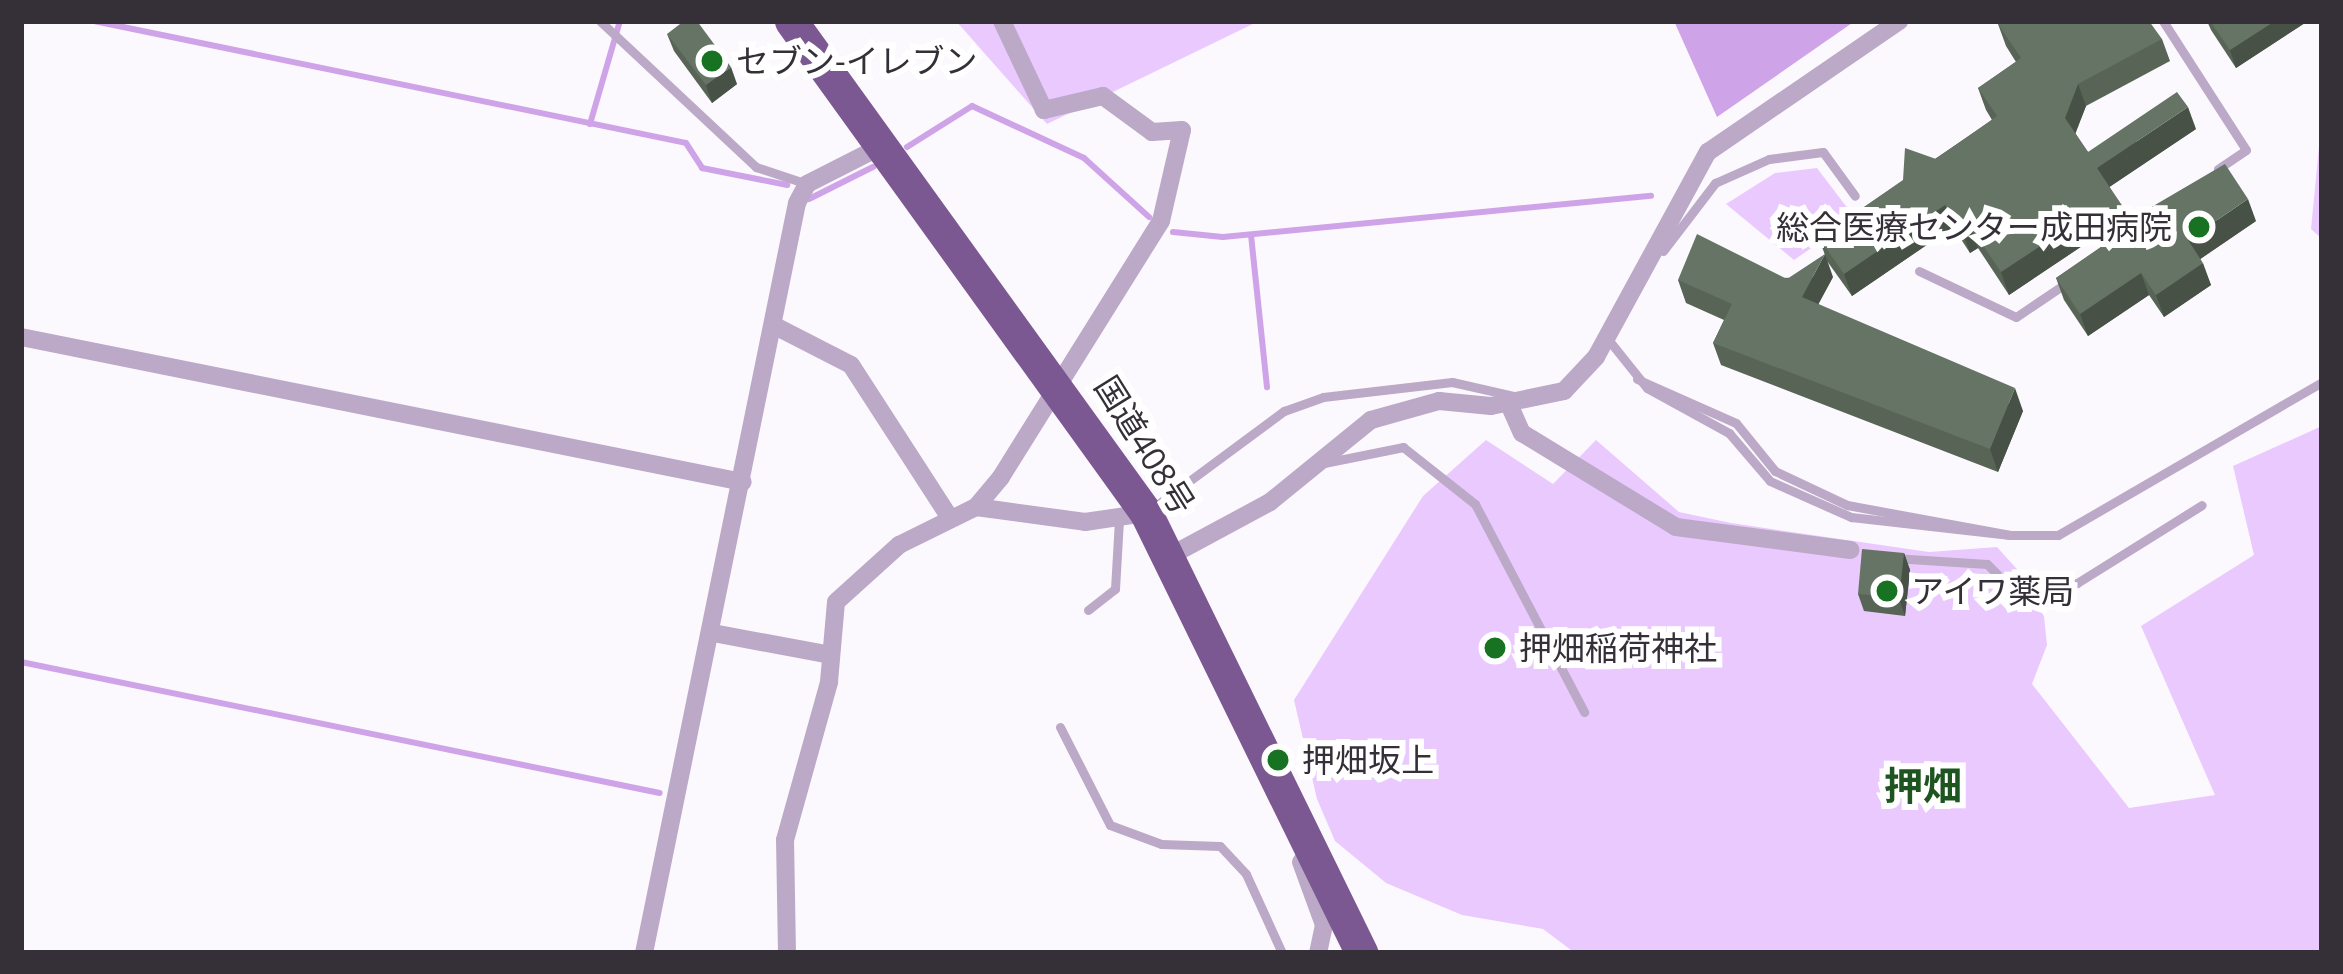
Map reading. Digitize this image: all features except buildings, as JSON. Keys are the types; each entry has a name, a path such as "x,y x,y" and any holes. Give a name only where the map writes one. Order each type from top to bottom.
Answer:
{"highway":[{"name":"国道408号","path":"791,21 1060,383 1132,516 1168,557 1362,953"}],"street":[{"path":"976,507 1161,221 1182,130 1152,132 1103,96 1044,110 1002,21"},
{"path":"1168,557 1402,409 1517,400 1564,391 1607,338 1643,264 1708,152 1901,22"},
{"path":"644,953 807,184 884,145"},
{"path":"776,326 851,365 948,515"},
{"path":"21,337 743,482"},
{"path":"1517,400 1522,433 1676,527 1856,551"},
{"path":"787,953 785,840 824,704 825,654 836,602 948,515 976,507 1132,516"},
{"path":"713,633 825,654"},
{"path":"1262,754 1324,926 1318,953"}],"lane":[{"path":"2163,21 2246,150 2195,185"},
{"path":"604,25 756,166 807,184"},
{"path":"1643,264 1715,183 1769,159 1822,152 1855,196"},
{"path":"1919,271 2015,317 2082,272"},
{"path":"1607,338 1637,379 1736,423 1775,471 1847,505 2010,535 2058,535 2322,382"},
{"path":"1088,610 1115,589 1132,516 1284,411 1323,397 1452,382 1517,400"},
{"path":"1318,464 1403,447 1475,504 1584,712"},
{"path":"1875,555 1987,564 2023,601 2077,583 2202,506"},
{"path":"1060,727 1110,825 1161,844 1220,847 1246,874 1282,953"}],"shaded area":[{"path":"956,21 1259,21 1047,124"},
{"path":"1674,21 1855,21 1717,117"},
{"path":"2322,116 2322,239 2311,229"},
{"path":"1817,168 1855,218 1794,260 1726,204 1775,173"},
{"path":"2322,426 2322,953 1575,953 1543,929 1462,915 1386,883 1335,841 1317,799 1294,700 1423,496 1486,440 1553,484 1596,440 1679,512 1731,523 1929,552 1997,547 2042,597 2047,645 2032,684 2129,808 2215,795 2141,626 2254,555 2233,466"}],"waterway":[{"path":"94,21 686,143 702,168 787,185"},
{"path":"590,124 620,21"},
{"path":"907,147 972,106 1084,158 1149,217"},
{"path":"809,199 873,167"},
{"path":"1173,232 1223,237 1651,196"},
{"path":"1251,235 1267,387"},
{"path":"21,662 660,793"}],"place":[{"name":"セブン-イレブン","path":"712,61"},
{"name":"総合医療センター成田病院","path":"2199,227"},
{"name":"アイワ薬局","path":"1887,591"},
{"name":"押畑稲荷神社","path":"1495,648"},
{"name":"押畑坂上","path":"1278,760"}],"district":[{"name":"押畑","path":"1923,785"}]}
